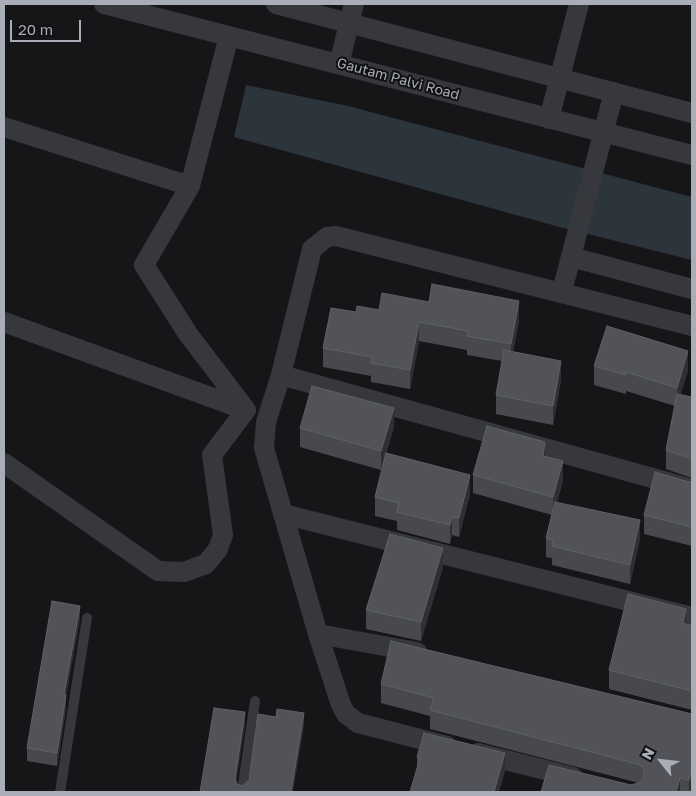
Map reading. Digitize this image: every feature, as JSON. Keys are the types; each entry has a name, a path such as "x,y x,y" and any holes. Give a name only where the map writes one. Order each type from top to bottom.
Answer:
{"street":[{"name":"Gautam Palvi Road","path":"104,4 692,155"},
{"path":"276,4 352,13 560,78 692,113"},
{"path":"549,119 579,4"},
{"path":"339,64 352,13"},
{"path":"229,36 190,186 144,265 188,334 246,410"},
{"path":"562,291 614,92"},
{"path":"4,127 190,186"},
{"path":"595,783 358,723 351,719 341,705 318,634 264,448 264,435 312,249 327,237 336,236 562,291 692,326"},
{"path":"574,249 692,289"},
{"path":"4,322 246,410"},
{"path":"281,375 692,489"},
{"path":"4,463 158,571 184,572 206,564 218,550 223,535 212,455 246,410"},
{"path":"283,514 692,617"},
{"path":"318,634 436,657"}],"lane":[{"path":"60,792 87,618"},
{"path":"242,792 255,701"}],"shaded area":[{"path":"246,85 348,106 692,197 692,260 556,226 234,137"}],"building":[{"path":"432,284 519,301 511,344 467,336 468,331 419,322 410,370 371,363 372,357 323,348 331,308 356,312 357,306 379,310 382,293 429,302"},
{"path":"607,326 688,351 677,388 626,372 626,375 594,366"},
{"path":"504,350 561,361 553,406 496,395"},
{"path":"312,386 394,408 381,451 300,428"},
{"path":"677,394 692,397 692,459 666,450"},
{"path":"487,426 545,442 543,456 563,461 553,497 473,475"},
{"path":"386,453 470,475 459,518 452,517 450,525 397,512 399,503 375,497"},
{"path":"655,472 689,482 692,481 692,527 644,515"},
{"path":"555,502 640,520 630,565 552,546 553,540 546,538"},
{"path":"390,534 443,548 421,622 366,610"},
{"path":"628,594 686,609 683,623 692,626 692,691 609,670"},
{"path":"52,601 80,606 64,694 66,695 57,753 27,748"},
{"path":"391,641 692,714 692,770 689,780 680,778 676,792 541,792 549,765 631,785 641,782 644,777 644,770 641,765 430,710 434,698 381,684"},
{"path":"214,708 245,712 235,778 237,784 242,786 249,780 258,714 276,717 277,709 304,713 291,792 200,792"},
{"path":"424,733 505,753 494,792 410,792 420,758 417,757"}]}
